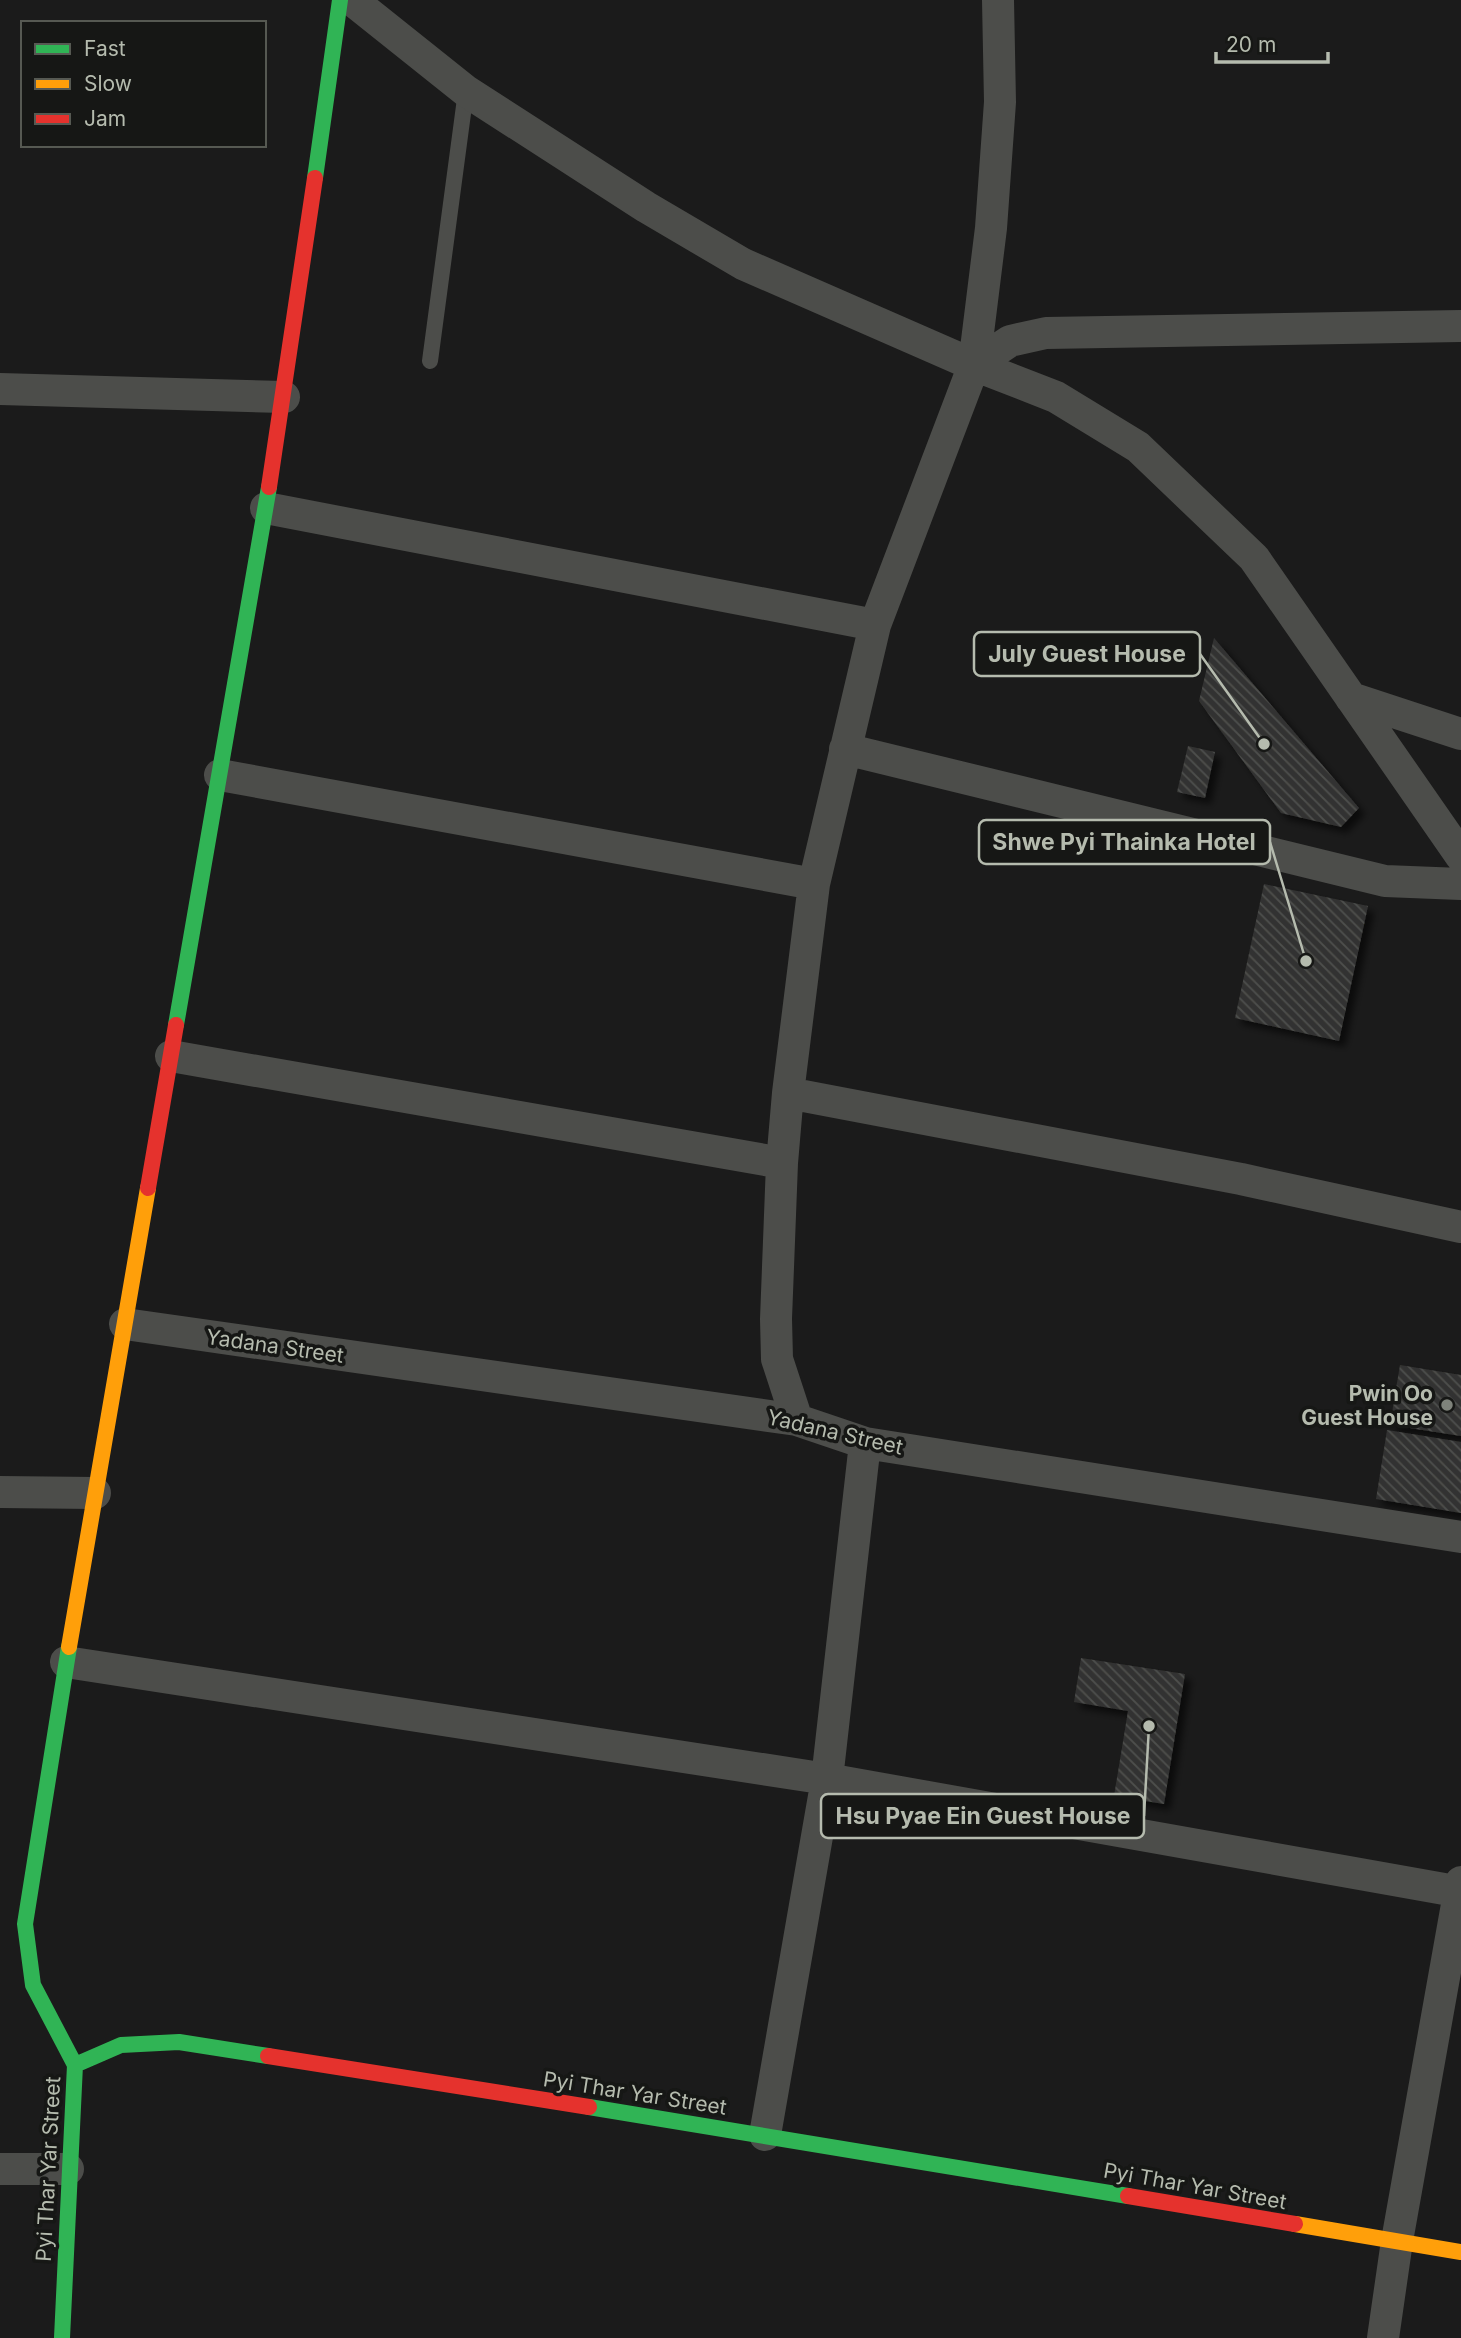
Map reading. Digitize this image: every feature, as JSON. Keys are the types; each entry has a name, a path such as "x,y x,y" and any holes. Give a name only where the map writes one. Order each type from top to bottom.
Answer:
{"street":[{"path":"75,2065 33,1985 25,1924 66,1662 266,508 340,0"},
{"path":"352,0 466,91 646,207 743,264 974,365 1056,397 1138,447 1254,558 1461,856"},
{"path":"797,1420 777,1359 776,1319 782,1163 788,1093 814,884 874,625 974,365 991,228 1007,1"},
{"path":"974,365 1010,341 1046,333 1461,326"},
{"path":"0,389 284,397"},
{"path":"266,508 874,625"},
{"path":"1351,698 1461,734"},
{"path":"845,749 1385,881 1461,884"},
{"path":"220,775 814,884"},
{"path":"171,1056 782,1163"},
{"path":"788,1093 1241,1179 1461,1227"},
{"name":"Yadana Street","path":"125,1324 797,1420 865,1443 1461,1537"},
{"path":"765,2135 827,1779 865,1443"},
{"path":"0,1492 95,1493"},
{"path":"66,1662 827,1779 1461,1888 1397,2241 1383,2338"},
{"name":"Pyi Thar Yar Street","path":"62,2338 75,2065 121,2045 179,2042 765,2135 1461,2252"},
{"path":"0,2169 68,2169"}],"lane":[{"path":"430,360 466,91"}],"building":[{"path":"1214,638 1359,808 1341,827 1281,813 1199,701"},
{"path":"1188,746 1215,752 1205,798 1177,792"},
{"path":"1264,884 1368,906 1339,1041 1235,1018"},
{"path":"1400,1365 1461,1375 1461,1436 1390,1425"},
{"path":"1387,1430 1461,1442 1461,1513 1376,1499"},
{"path":"1081,1658 1185,1674 1164,1804 1114,1796 1128,1711 1074,1702"}],"traffic: fast":[{"path":"315,178 340,0"},
{"path":"176,1025 269,487"},
{"path":"69,1647 25,1924 33,1985 75,2065"},
{"path":"62,2338 75,2065 121,2045 179,2042 268,2056"},
{"path":"589,2107 1128,2196"}],"traffic: slow":[{"path":"69,1647 148,1188"},
{"path":"1295,2224 1461,2252"}],"traffic: jam":[{"path":"269,487 315,178"},
{"path":"148,1188 176,1025"},
{"path":"268,2056 589,2107"},
{"path":"1128,2196 1295,2224"}],"place":[{"name":"July Guest House","path":"1264,744"},
{"name":"Shwe Pyi Thainka Hotel","path":"1306,961"},
{"name":"Pwin Oo Guest House","path":"1447,1405"},
{"name":"Hsu Pyae Ein Guest House","path":"1149,1726"}]}
